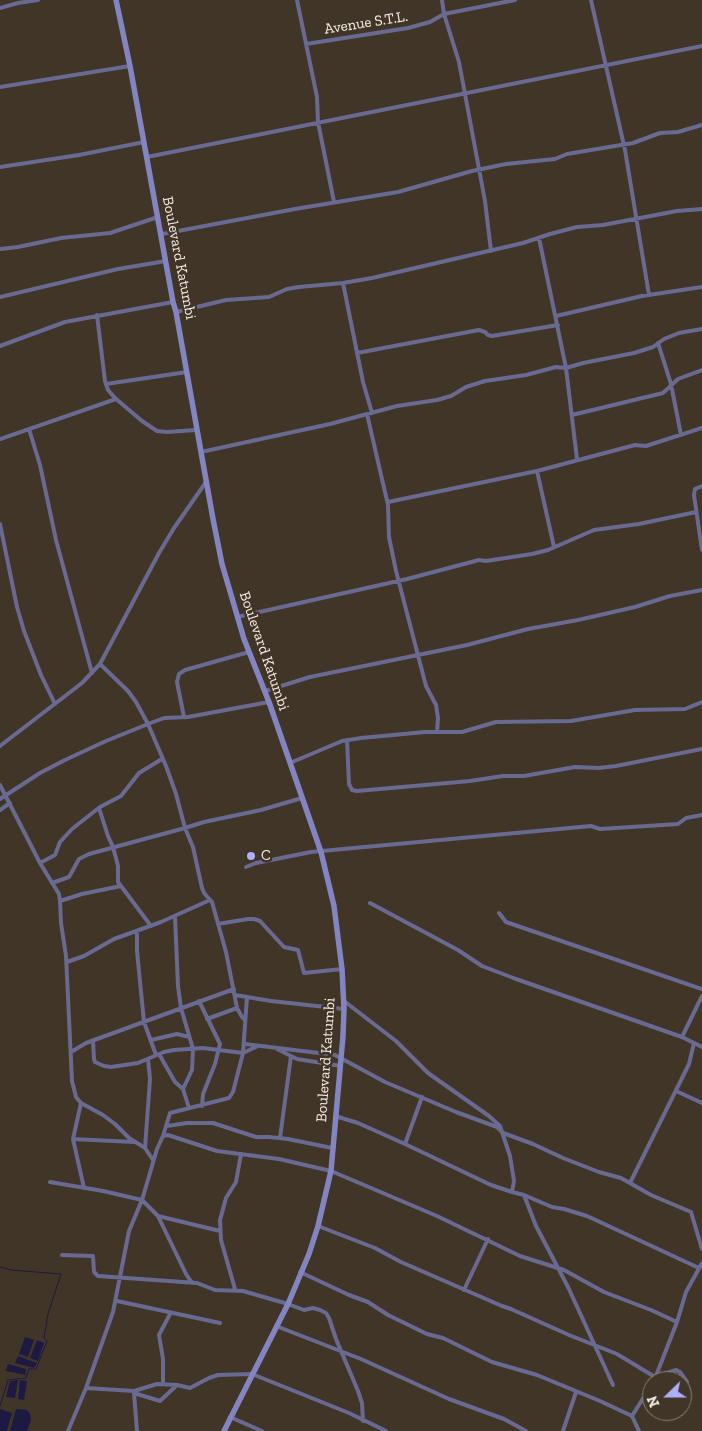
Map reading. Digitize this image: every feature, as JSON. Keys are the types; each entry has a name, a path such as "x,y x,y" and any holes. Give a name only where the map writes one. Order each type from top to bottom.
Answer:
{"street":[{"path":"0,8 38,0"},
{"name":"Boulevard Katumbi","path":"116,0 162,234 218,546 237,617 269,702 321,852 334,906 342,969 344,1009 341,1066 330,1171 318,1226 288,1304 224,1431"},
{"path":"297,0 317,97 318,122 334,202"},
{"path":"442,0 444,14 459,62 479,170 491,251"},
{"name":"Avenue S.T.L.","path":"306,44 408,28 430,22 444,14 515,0"},
{"path":"591,0 623,144 649,295"},
{"path":"147,156 273,133 318,122 702,46"},
{"path":"0,87 130,66"},
{"path":"162,234 398,192 506,164 555,159 567,154 633,143 660,134 678,132 702,125"},
{"path":"0,166 70,156 144,142"},
{"path":"176,312 226,300 269,297 287,289 372,278 523,244 578,227 604,225 677,211 702,209"},
{"path":"0,249 61,238 103,234 158,217"},
{"path":"538,238 566,368 578,459"},
{"path":"0,297 118,268 166,261"},
{"path":"343,283 356,353 372,412"},
{"path":"556,316 649,295 702,288"},
{"path":"0,346 66,322 173,302"},
{"path":"97,315 108,390 116,399 156,431 196,430"},
{"path":"356,353 479,330 492,336 558,325"},
{"path":"201,452 330,424 407,404 437,400 485,381 521,376 556,367 566,368 639,351 653,347 679,333 702,329"},
{"path":"658,343 671,384 681,435"},
{"path":"572,415 663,393 678,379 702,370"},
{"path":"106,384 187,372"},
{"path":"0,440 116,399"},
{"path":"367,414 388,502 389,537 426,686 436,705 438,718 437,732"},
{"path":"388,502 537,471 635,445 646,446 702,428"},
{"path":"29,429 40,465 56,540 92,673"},
{"path":"537,471 554,547"},
{"path":"0,746 82,683 100,664 159,553 206,482"},
{"path":"702,486 695,489 694,495 702,550"},
{"path":"237,617 399,581 479,560 486,561 532,554 594,530 639,524 696,512"},
{"path":"0,524 17,607 24,631 41,675 55,704"},
{"path":"265,691 310,677 467,645 528,629 602,615 670,596 702,590"},
{"path":"184,717 177,682 179,674 185,670 249,652"},
{"path":"100,664 132,696 148,724 176,794 185,828 193,847 202,888 210,900 218,924 237,1008 245,1020"},
{"path":"0,799 40,773 65,760 164,718 184,717 269,702"},
{"path":"290,762 347,740 437,732 462,732 496,722 571,721 635,710 686,709 702,702"},
{"path":"347,740 349,784 352,790 358,791 470,781 503,776 524,776 575,767 599,768 616,766 702,750"},
{"path":"40,863 55,855 60,842 72,829 99,808 115,801 131,785 139,773 162,759"},
{"path":"0,785 60,901 74,1090 81,1104 103,1115 134,1142 146,1148 153,1160"},
{"path":"52,883 68,877 79,859 84,856 211,820 243,814 302,798"},
{"path":"0,810 10,803"},
{"path":"99,808 118,866 118,882 151,926"},
{"path":"246,867 256,863 321,852 591,826 600,829 638,825 678,824 686,818 702,815"},
{"path":"60,901 82,894 121,886"},
{"path":"66,962 84,956 114,940 210,900"},
{"path":"370,903 458,950 482,966 516,980 682,1037 702,1047"},
{"path":"499,913 506,922 702,990"},
{"path":"175,916 178,986 181,1008 193,1049 192,1070 183,1089"},
{"path":"218,924 248,919 260,921 284,947 298,950 304,974 342,969"},
{"path":"138,931 137,951 144,1022 158,1055 175,1082 183,1089 189,1108"},
{"path":"71,1052 93,1041 234,989"},
{"path":"235,994 344,1009"},
{"path":"682,1037 702,996"},
{"path":"68,1431 86,1388 116,1301 129,1231 142,1200 153,1160 167,1126 170,1113 229,1098 233,1092 243,1053 247,997"},
{"path":"199,1001 220,1042 219,1050 203,1094 202,1106"},
{"path":"344,1001 396,1041 428,1073 496,1121 503,1133 510,1156 514,1181 512,1192"},
{"path":"207,1019 237,1008"},
{"path":"151,1040 177,1034 189,1037"},
{"path":"93,1041 95,1062 104,1066 128,1065 174,1050 219,1050 243,1053 258,1046"},
{"path":"630,1183 689,1064 694,1043"},
{"path":"244,1044 323,1053 340,1058 385,1082 497,1127 503,1133 515,1136 572,1162 613,1175 651,1195 691,1212 700,1234 702,1249"},
{"path":"275,1048 291,1056 341,1066"},
{"path":"280,1138 291,1056"},
{"path":"146,1148 150,1079 148,1059"},
{"path":"676,1091 702,1103"},
{"path":"406,1144 422,1097"},
{"path":"81,1104 73,1140 84,1188"},
{"path":"335,1116 358,1123 406,1144 492,1185 524,1195 552,1207 587,1216 699,1268"},
{"path":"167,1126 187,1123 213,1123 256,1137 280,1138 332,1148"},
{"path":"163,1136 168,1135 217,1151 279,1159 330,1171 437,1216 530,1260 559,1268 604,1292 677,1322"},
{"path":"73,1140 134,1142"},
{"path":"235,1289 220,1231 220,1220 226,1198 236,1182 240,1154"},
{"path":"50,1182 142,1200 158,1216 192,1283"},
{"path":"524,1195 536,1226 559,1268 613,1385"},
{"path":"158,1216 220,1231"},
{"path":"318,1226 375,1248 401,1262 464,1290 617,1354 642,1372"},
{"path":"464,1290 488,1240"},
{"path":"62,1255 94,1257 94,1272 96,1275 186,1282 214,1290 235,1289 304,1310 316,1308 326,1314 362,1403 363,1421"},
{"path":"658,1371 677,1322 686,1292 702,1263"},
{"path":"300,1272 368,1302 388,1315 426,1334 443,1338 492,1362 537,1375 632,1416 639,1431"},
{"path":"186,1274 186,1282"},
{"path":"116,1301 170,1314 220,1323"},
{"path":"163,1384 163,1359 159,1335 170,1314"},
{"path":"276,1326 341,1351 449,1399 504,1419 526,1431"},
{"path":"134,1392 153,1385 163,1384 177,1384 190,1388 218,1375 252,1374 316,1399 386,1431"},
{"path":"86,1388 134,1392 160,1400 177,1384"},
{"path":"134,1392 137,1431"},
{"path":"563,1431 576,1392"},
{"path":"632,1416 642,1400"},
{"path":"230,1417 262,1431"}],"shaded area":[{"path":"25,1337 34,1340 28,1357 19,1354"},
{"path":"37,1340 44,1343 38,1361 30,1358"},
{"path":"18,1356 37,1363 34,1368 15,1363"},
{"path":"8,1364 26,1369 25,1375 6,1371"},
{"path":"18,1380 15,1398 6,1397 10,1381"},
{"path":"20,1380 27,1381 24,1400 18,1399"},
{"path":"0,1409 12,1413 7,1431 0,1431"},
{"path":"16,1409 27,1410 30,1414 31,1420 27,1431 10,1431"}],"waterway":[{"path":"0,1267 11,1270 61,1274 48,1314 44,1338 47,1341 36,1369 29,1369 26,1378 8,1380 0,1406"}],"place":[{"name":"C","path":"251,856"}]}
